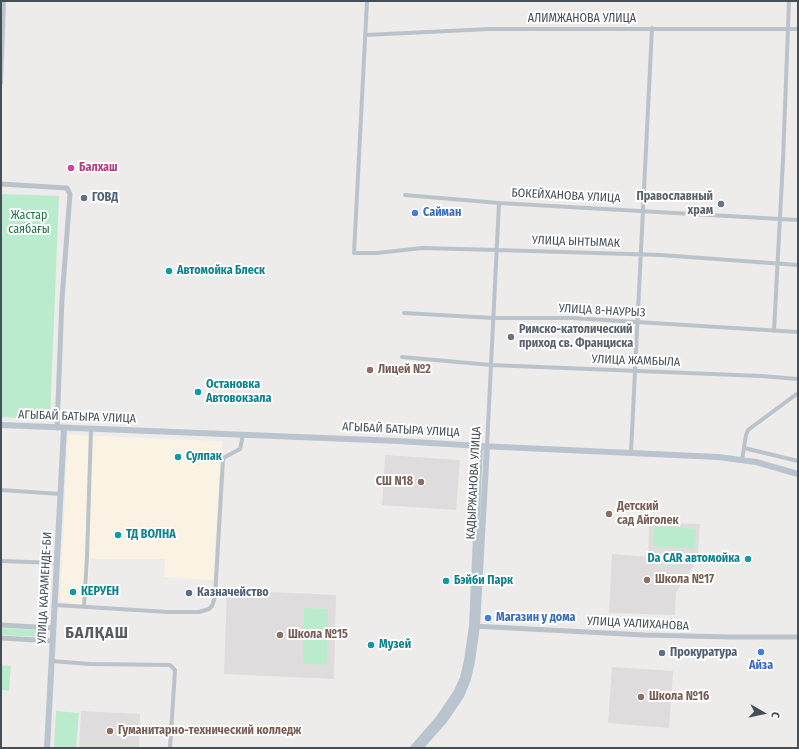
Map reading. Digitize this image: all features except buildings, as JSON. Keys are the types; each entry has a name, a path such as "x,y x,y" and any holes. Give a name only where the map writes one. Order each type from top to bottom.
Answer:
{"main road":[{"name":"АГЫБАЙ БАТЫРА УЛИЦА","path":"1,425 398,441 718,457 756,462 798,474"},
{"name":"УЛИЦА КАРАМЕНДЕ-БИ","path":"47,748 64,428"},
{"name":"КАДЫРЖАНОВА УЛИЦА","path":"413,748 439,718 456,693 463,678 467,660 474,626 480,446"},
{"name":"КАДЫРЖАНОВА УЛИЦА","path":"420,748 444,721 461,696 468,679 472,661 487,446"}],"street":[{"path":"1,83 4,1"},
{"path":"366,35 367,1"},
{"path":"774,331 789,1"},
{"path":"631,452 652,28"},
{"name":"АЛИМЖАНОВА УЛИЦА","path":"366,35 489,29 798,29"},
{"name":"УЛИЦА ЫНТЫМАК","path":"366,35 354,253 377,253 422,248 497,250 641,254 798,265"},
{"path":"1,184 66,188 70,194 62,299 57,428"},
{"name":"БОКЕЙХАНОВА УЛИЦА","path":"405,195 499,203 798,220"},
{"name":"КАДЫРЖАНОВА УЛИЦА","path":"487,446 499,203"},
{"name":"УЛИЦА 8-НАУРЫЗ","path":"404,313 493,318 572,318 798,332"},
{"name":"УЛИЦА ЖАМБЫЛА","path":"402,358 491,365 761,376 798,379"},
{"path":"742,460 748,430 797,395"},
{"path":"84,607 92,429"},
{"path":"55,606 168,612 199,612 212,606 215,597 224,459 240,449 243,435"},
{"path":"744,448 798,461"},
{"path":"1,490 60,494"},
{"path":"1,561 57,564"},
{"path":"1,625 53,628"},
{"name":"УЛИЦА УАЛИХАНОВА","path":"474,626 644,635 798,637"},
{"path":"1,638 53,641"},
{"path":"52,661 90,664 170,665 175,670 170,748"}],"shaded area":[{"path":"68,435 222,441 213,580 164,577 165,559 90,559 87,604 81,605 60,600"},
{"name":"СШ N18","path":"385,455 460,460 456,510 382,505"},
{"name":"Школа №17","path":"649,522 700,524 698,552 693,567 676,592 675,615 609,613 612,554 648,557"},
{"name":"Школа №15","path":"227,590 336,595 334,679 224,674"},
{"name":"Школа №16","path":"612,667 673,671 669,728 608,723"},
{"name":"Гуманитарно-технический колледж","path":"81,711 140,714 139,748 79,748"}],"green space":[{"name":"Жастар саябағы","path":"1,194 59,196 50,419 1,417"},
{"path":"654,526 696,529 695,549 653,546"},
{"path":"304,608 328,609 327,665 303,664"},
{"path":"1,628 42,630 42,637 1,635"},
{"path":"1,665 11,666 9,691 1,690"},
{"path":"56,711 79,713 76,748 54,748"}],"place":[{"name":"Балхаш","path":"71,168"},
{"name":"ГОВД","path":"84,198"},
{"name":"Православный храм","path":"721,204"},
{"name":"Сайман","path":"415,213"},
{"name":"Автомойка Блеск","path":"169,271"},
{"name":"Римско-католический приход св. Франциска","path":"511,337"},
{"name":"Лицей №2","path":"370,370"},
{"name":"Остановка Автовокзала","path":"198,392"},
{"name":"Сулпак","path":"178,457"},
{"name":"СШ N18","path":"421,482"},
{"name":"Детский сад Айголек","path":"609,514"},
{"name":"ТД ВОЛНА","path":"118,535"},
{"name":"Da CAR автомойка","path":"748,559"},
{"name":"Школа №17","path":"647,580"},
{"name":"Бэйби Парк","path":"446,581"},
{"name":"КЕРУЕН","path":"73,592"},
{"name":"Казначейство","path":"189,593"},
{"name":"Магазин у дома","path":"488,618"},
{"name":"Школа №15","path":"280,635"},
{"name":"Музей","path":"371,645"},
{"name":"Айза","path":"761,652"},
{"name":"Прокуратура","path":"662,653"},
{"name":"Школа №16","path":"641,697"},
{"name":"Гуманитарно-технический колледж","path":"110,731"}],"district":[{"name":"БАЛҚАШ","path":"97,634"}]}
